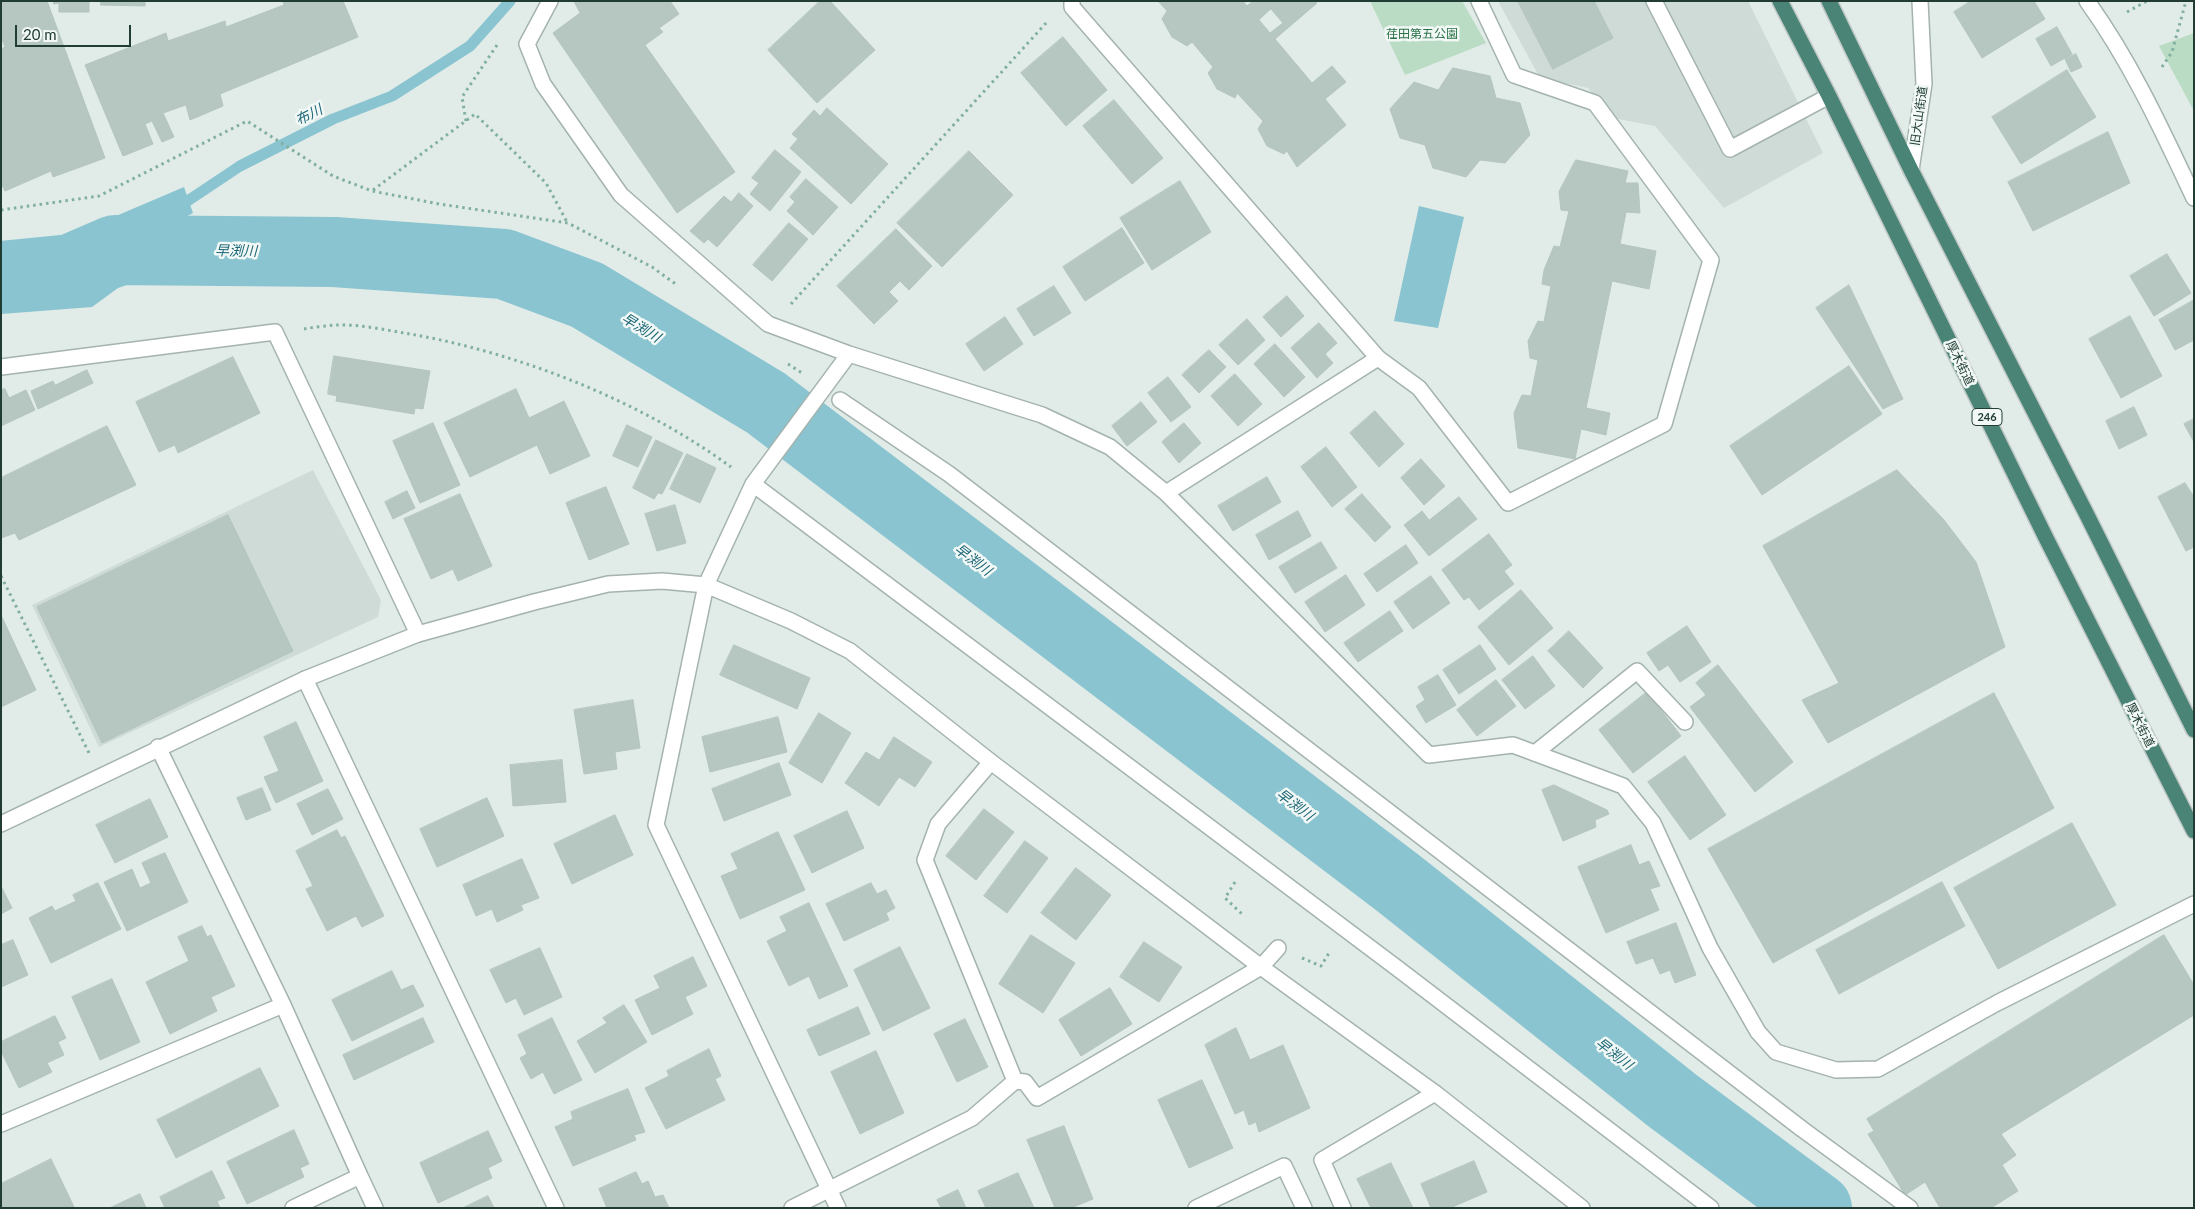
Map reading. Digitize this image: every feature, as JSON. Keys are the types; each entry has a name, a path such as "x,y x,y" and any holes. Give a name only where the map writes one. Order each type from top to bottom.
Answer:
{"highway":[{"name":"厚木街道","path":"1780,1 1829,96 2046,538 2194,831"},
{"path":"1829,1 1911,170 2084,508 2194,730"}],"street":[{"path":"550,1 527,44 543,84 621,196 768,324 849,354 1042,415 1110,447 1166,493 1429,755 1513,745 1623,786 1653,823 1710,948 1758,1032 1776,1052 1836,1070 1878,1069 1997,1003 2194,904"},
{"path":"1072,1 1072,7 1378,358 1419,388 1508,503 1664,424 1711,260 1595,103 1514,75 1479,1"},
{"path":"1654,1 1730,149 1829,96"},
{"name":"旧大山街道","path":"1911,170 1924,84 1920,1"},
{"path":"2087,1 2113,37 2154,115 2194,198"},
{"path":"1,367 275,332 418,634"},
{"path":"838,1208 656,825 706,585 753,484 849,354"},
{"path":"1166,493 1378,358"},
{"path":"840,400 949,474 1802,1129 1910,1208"},
{"path":"753,484 1710,1208"},
{"path":"1,824 158,747 305,679 418,634 608,584 662,581 706,585 791,621 850,651 991,762 1261,968 1435,1093 1582,1208"},
{"path":"1535,753 1637,671 1685,722"},
{"path":"305,679 556,1208"},
{"path":"158,747 283,1005 374,1208"},
{"path":"991,762 938,824 925,860 1015,1081"},
{"path":"792,1208 972,1118 1015,1081 1025,1082 1037,1098 1261,968 1278,948"},
{"path":"1,1124 283,1005"},
{"path":"1343,1208 1322,1160 1435,1093"},
{"path":"1196,1208 1284,1166 1304,1208"},
{"path":"292,1208 360,1176"}],"path":[{"path":"2122,14 2147,1"},
{"path":"2159,72 2172,52 2186,1"},
{"path":"784,311 1052,16"},
{"path":"466,121 462,98 499,41"},
{"path":"372,190 475,114 546,183 568,222"},
{"path":"1,210 99,196 247,121 333,176 372,190 439,204 568,222 652,267 684,290"},
{"path":"275,332 336,325 390,330 451,341 524,362 595,391 662,424 717,457 753,484"},
{"path":"780,358 805,376"},
{"path":"1,576 100,776"},
{"path":"1245,917 1225,898 1249,858"},
{"path":"1278,948 1321,966 1344,930"}],"shaded area":[{"path":"1498,1 1748,1 1823,153 1724,208 1655,126 1613,118 1588,88 1540,78"},
{"path":"313,470 381,600 378,617 99,747 32,605"}],"green space":[{"name":"荏田第五公園","path":"1370,1 1462,1 1486,43 1405,75"},
{"path":"2194,33 2194,111 2159,46"}],"water":[{"path":"184,187 193,213 150,237 191,232 188,281 147,278 118,288 92,307 1,314 1,258 31,254 69,241 116,216"},
{"path":"1419,206 1464,217 1438,328 1394,321"}],"building":[{"path":"1,1 47,1 105,158 53,177 51,171 5,191 1,183 1,49 5,47 1,37"},
{"path":"54,1 89,1 89,12 59,12 59,3 54,4"},
{"path":"101,1 145,1 145,6 101,5"},
{"path":"283,1 343,1 358,37 220,94 223,106 190,120 186,105 163,113 174,137 162,142 152,121 145,124 153,144 123,156 85,65 166,33 168,41 225,21 226,27 284,5"},
{"path":"574,1 670,1 679,14 659,28 663,32 645,45 735,172 677,213 553,33 580,13"},
{"path":"820,1 830,1 875,50 817,103 768,50"},
{"path":"1158,1 1243,1 1247,6 1253,1 1315,1 1317,3 1275,39 1312,83 1332,66 1346,82 1325,99 1346,125 1297,167 1287,151 1284,154 1267,146 1258,129 1263,121 1237,93 1235,98 1217,89 1208,73 1213,67 1192,42 1187,46 1172,37 1162,19 1167,11","holes":["1271,9 1283,23 1270,33 1259,20"]},
{"path":"1518,1 1594,1 1613,38 1553,69"},
{"path":"1971,1 2034,1 2045,19 1982,58 1954,12"},
{"path":"2057,27 2072,54 2051,66 2036,39"},
{"path":"1063,37 1107,90 1066,126 1021,73"},
{"path":"2076,54 2082,67 2071,72 2065,59"},
{"path":"1453,68 1490,76 1496,98 1520,103 1530,135 1505,163 1480,160 1466,177 1433,168 1425,145 1400,138 1390,109 1414,82 1438,90"},
{"path":"2067,70 2096,117 2021,164 1992,117"},
{"path":"1114,100 1163,158 1132,184 1083,126"},
{"path":"827,108 888,164 851,204 790,148 798,139 792,134 814,110 820,116"},
{"path":"2108,132 2130,183 2033,231 2008,182"},
{"path":"775,150 801,172 770,211 750,194 759,183 752,178"},
{"path":"969,151 1013,195 942,267 897,223"},
{"path":"1576,160 1628,171 1625,183 1638,183 1640,213 1626,212 1620,244 1656,251 1649,289 1612,281 1586,408 1610,413 1606,435 1581,429 1575,459 1518,448 1514,413 1522,395 1531,396 1538,360 1530,358 1528,341 1538,321 1544,322 1551,286 1542,284 1544,270 1554,246 1560,247 1569,211 1561,210 1559,192"},
{"path":"806,179 838,207 813,235 787,211 795,202 790,197"},
{"path":"1180,181 1211,232 1152,270 1120,218"},
{"path":"739,193 753,206 717,247 708,239 704,243 690,231 724,196 731,202"},
{"path":"789,223 808,239 772,281 753,265"},
{"path":"1122,228 1144,263 1085,301 1063,267"},
{"path":"896,229 932,266 909,290 900,281 889,292 898,301 874,324 837,286"},
{"path":"2167,254 2191,293 2154,316 2130,276"},
{"path":"1849,285 1903,399 1883,409 1816,308"},
{"path":"1054,286 1071,313 1034,336 1017,309"},
{"path":"1287,296 1304,316 1281,337 1263,317"},
{"path":"2194,300 2194,340 2175,350 2159,320"},
{"path":"2130,316 2162,376 2121,398 2089,339"},
{"path":"1005,317 1023,344 984,371 966,344"},
{"path":"1247,319 1265,340 1238,365 1219,345"},
{"path":"1319,323 1337,343 1325,354 1333,363 1317,378 1291,348"},
{"path":"1275,344 1305,377 1284,397 1254,364"},
{"path":"1209,350 1226,367 1199,393 1182,375"},
{"path":"334,356 430,371 423,409 415,408 414,414 336,401 337,396 328,394"},
{"path":"233,357 260,413 178,453 175,445 159,452 136,402"},
{"path":"1849,366 1882,414 1762,495 1730,446"},
{"path":"87,370 93,383 38,409 31,391 53,381 55,385"},
{"path":"1235,374 1262,404 1238,426 1211,396"},
{"path":"1168,377 1191,407 1171,422 1148,393"},
{"path":"5,389 9,398 26,390 35,410 1,426 1,390"},
{"path":"516,389 529,418 564,401 590,456 550,474 537,445 470,477 444,423"},
{"path":"1141,402 1157,422 1127,446 1112,426"},
{"path":"2134,407 2147,435 2119,449 2106,421"},
{"path":"1375,411 1404,444 1379,467 1350,433"},
{"path":"2194,419 2194,442 2184,424"},
{"path":"433,423 460,485 420,503 393,441"},
{"path":"1184,423 1201,443 1179,463 1162,442"},
{"path":"627,425 652,437 638,467 613,456"},
{"path":"107,426 136,485 19,540 15,533 1,538 1,478"},
{"path":"656,440 683,453 662,494 658,493 654,499 633,488"},
{"path":"1326,447 1357,487 1332,507 1301,467"},
{"path":"687,454 716,468 700,503 670,489"},
{"path":"1421,459 1445,486 1424,505 1401,478"},
{"path":"1897,470 1944,520 1976,562 2005,647 1828,743 1802,700 1839,683 1763,546"},
{"path":"1267,477 1281,502 1233,531 1218,506"},
{"path":"2185,483 2194,497 2194,547 2186,551 2158,497"},
{"path":"606,487 629,544 589,560 566,503"},
{"path":"407,491 415,508 393,519 385,502"},
{"path":"460,494 492,566 458,581 453,569 431,579 404,519"},
{"path":"1362,494 1391,527 1375,542 1345,509"},
{"path":"1459,497 1477,519 1429,556 1404,525 1422,511 1429,520"},
{"path":"675,505 686,543 657,551 645,514"},
{"path":"1298,511 1311,536 1269,560 1256,535"},
{"path":"228,515 293,651 102,743 37,607"},
{"path":"1489,534 1512,565 1504,571 1514,584 1479,610 1469,597 1464,600 1442,570"},
{"path":"1321,542 1337,568 1295,593 1279,567"},
{"path":"1406,545 1418,563 1377,592 1364,574"},
{"path":"1346,575 1365,605 1325,632 1305,602"},
{"path":"1431,576 1450,603 1413,629 1394,602"},
{"path":"1521,590 1553,628 1509,665 1478,627"},
{"path":"1390,611 1403,631 1358,662 1344,643"},
{"path":"1,615 36,690 1,707"},
{"path":"1687,626 1711,662 1680,682 1668,665 1659,671 1647,653"},
{"path":"1569,631 1603,668 1583,688 1548,651"},
{"path":"734,645 810,678 797,709 720,675"},
{"path":"1480,645 1496,669 1459,694 1443,670"},
{"path":"1533,656 1555,686 1525,709 1502,680"},
{"path":"1718,665 1793,762 1755,792 1690,707 1706,695 1696,683"},
{"path":"1438,675 1456,705 1426,723 1416,706 1425,700 1418,687"},
{"path":"1496,680 1516,706 1477,736 1457,710"},
{"path":"1647,692 1681,736 1633,773 1599,730"},
{"path":"1994,693 2054,808 1773,963 1708,849"},
{"path":"633,700 640,748 615,752 617,769 584,774 574,710"},
{"path":"819,713 851,733 822,783 789,763"},
{"path":"778,717 787,752 710,772 702,737"},
{"path":"296,722 323,781 276,803 264,777 279,771 264,737"},
{"path":"894,737 932,762 915,787 899,777 879,806 845,783 866,752 879,760"},
{"path":"1685,756 1726,815 1690,840 1648,782"},
{"path":"562,760 566,802 513,806 510,765"},
{"path":"779,763 791,795 724,821 712,789"},
{"path":"1554,785 1607,810 1609,814 1595,820 1596,827 1563,841 1542,790"},
{"path":"262,788 271,810 246,820 237,798"},
{"path":"328,789 343,819 312,835 297,804"},
{"path":"487,798 504,836 437,867 420,829"},
{"path":"150,799 168,837 115,863 96,825"},
{"path":"984,809 1014,832 976,880 946,856"},
{"path":"847,811 864,848 812,873 794,836"},
{"path":"615,815 633,855 572,884 554,844"},
{"path":"2072,823 2116,905 1998,969 1954,888"},
{"path":"337,830 341,838 345,836 384,916 362,927 356,916 327,931 306,889 313,886 296,851"},
{"path":"778,832 805,890 740,919 721,876 738,869 731,854"},
{"path":"1025,841 1048,858 1007,913 984,896"},
{"path":"1631,845 1639,865 1649,861 1660,886 1650,889 1659,910 1606,933 1578,867"},
{"path":"165,853 188,902 127,931 104,882 132,869 140,888 151,883 142,863"},
{"path":"522,859 539,898 521,905 523,910 497,922 492,909 476,916 463,885"},
{"path":"1076,868 1111,895 1076,940 1041,913"},
{"path":"1942,882 1965,926 1839,994 1816,950"},
{"path":"98,883 121,929 51,963 29,918 52,906 55,911 76,901 73,895"},
{"path":"871,883 877,894 886,890 895,908 886,913 889,920 844,941 826,904"},
{"path":"1,886 12,908 1,914"},
{"path":"809,903 848,986 819,999 809,976 789,986 767,941 787,931 780,917"},
{"path":"1676,923 1696,975 1675,983 1670,970 1660,974 1653,958 1636,964 1627,942"},
{"path":"202,926 207,937 211,935 235,986 211,997 217,1011 170,1034 146,982 189,961 178,937"},
{"path":"1031,935 1075,963 1043,1013 999,984"},
{"path":"2164,935 2194,985 2194,1015 2001,1134 2016,1155 2002,1165 2018,1191 1991,1208 1940,1208 1925,1182 1905,1195 1868,1134 1874,1131 1867,1119"},
{"path":"13,940 28,975 1,987 1,945"},
{"path":"1144,942 1182,967 1159,1002 1120,977"},
{"path":"900,947 930,1008 883,1031 854,970"},
{"path":"540,948 562,997 524,1015 516,998 506,1003 490,970"},
{"path":"693,957 707,986 685,997 693,1014 652,1035 635,1000 660,988 654,976"},
{"path":"392,971 401,990 413,985 424,1006 352,1041 332,1000"},
{"path":"112,979 140,1042 100,1060 72,997"},
{"path":"1110,988 1132,1024 1081,1056 1059,1020"},
{"path":"624,1005 647,1042 595,1073 577,1041 607,1023 603,1018"},
{"path":"858,1007 870,1034 819,1056 807,1030"},
{"path":"55,1016 66,1038 58,1042 64,1055 47,1063 52,1072 19,1088 1,1051 1,1042"},
{"path":"423,1018 434,1042 354,1080 343,1055"},
{"path":"552,1018 582,1080 554,1094 543,1072 531,1079 520,1058 527,1054 518,1035"},
{"path":"965,1019 988,1067 957,1082 934,1034"},
{"path":"1236,1028 1250,1060 1283,1045 1310,1108 1259,1132 1256,1122 1249,1125 1244,1110 1235,1114 1205,1045"},
{"path":"709,1049 721,1076 715,1079 725,1100 666,1129 645,1088 669,1076 667,1071"},
{"path":"876,1051 904,1113 860,1134 831,1072"},
{"path":"260,1068 279,1106 176,1158 157,1120"},
{"path":"1202,1080 1233,1148 1189,1168 1158,1100"},
{"path":"628,1089 645,1132 634,1135 636,1140 573,1166 555,1127 573,1119 571,1112"},
{"path":"1064,1126 1093,1199 1071,1208 1055,1208 1027,1140"},
{"path":"294,1130 309,1164 300,1168 304,1177 247,1204 227,1162"},
{"path":"488,1131 502,1161 488,1168 492,1178 438,1203 420,1163"},
{"path":"51,1159 74,1207 1,1208 1,1184"},
{"path":"1474,1161 1487,1192 1450,1208 1431,1208 1421,1184"},
{"path":"1391,1163 1413,1208 1371,1208 1357,1179"},
{"path":"212,1171 225,1198 217,1201 220,1208 165,1208 160,1197"},
{"path":"636,1172 642,1184 648,1181 655,1197 663,1195 669,1208 607,1208 599,1189"},
{"path":"1018,1173 1034,1208 986,1208 978,1191"},
{"path":"958,1190 966,1208 941,1208 937,1200"},
{"path":"140,1194 146,1208 110,1208"},
{"path":"488,1196 494,1208 463,1208"}],"waterway":[{"name":"布川","path":"177,208 240,166 333,119 392,96 470,46 510,1"},
{"name":"早渕川","path":"1,276 71,269 115,250 334,252 504,264 587,295 766,403 1398,883 1673,1101 1817,1208"}]}
